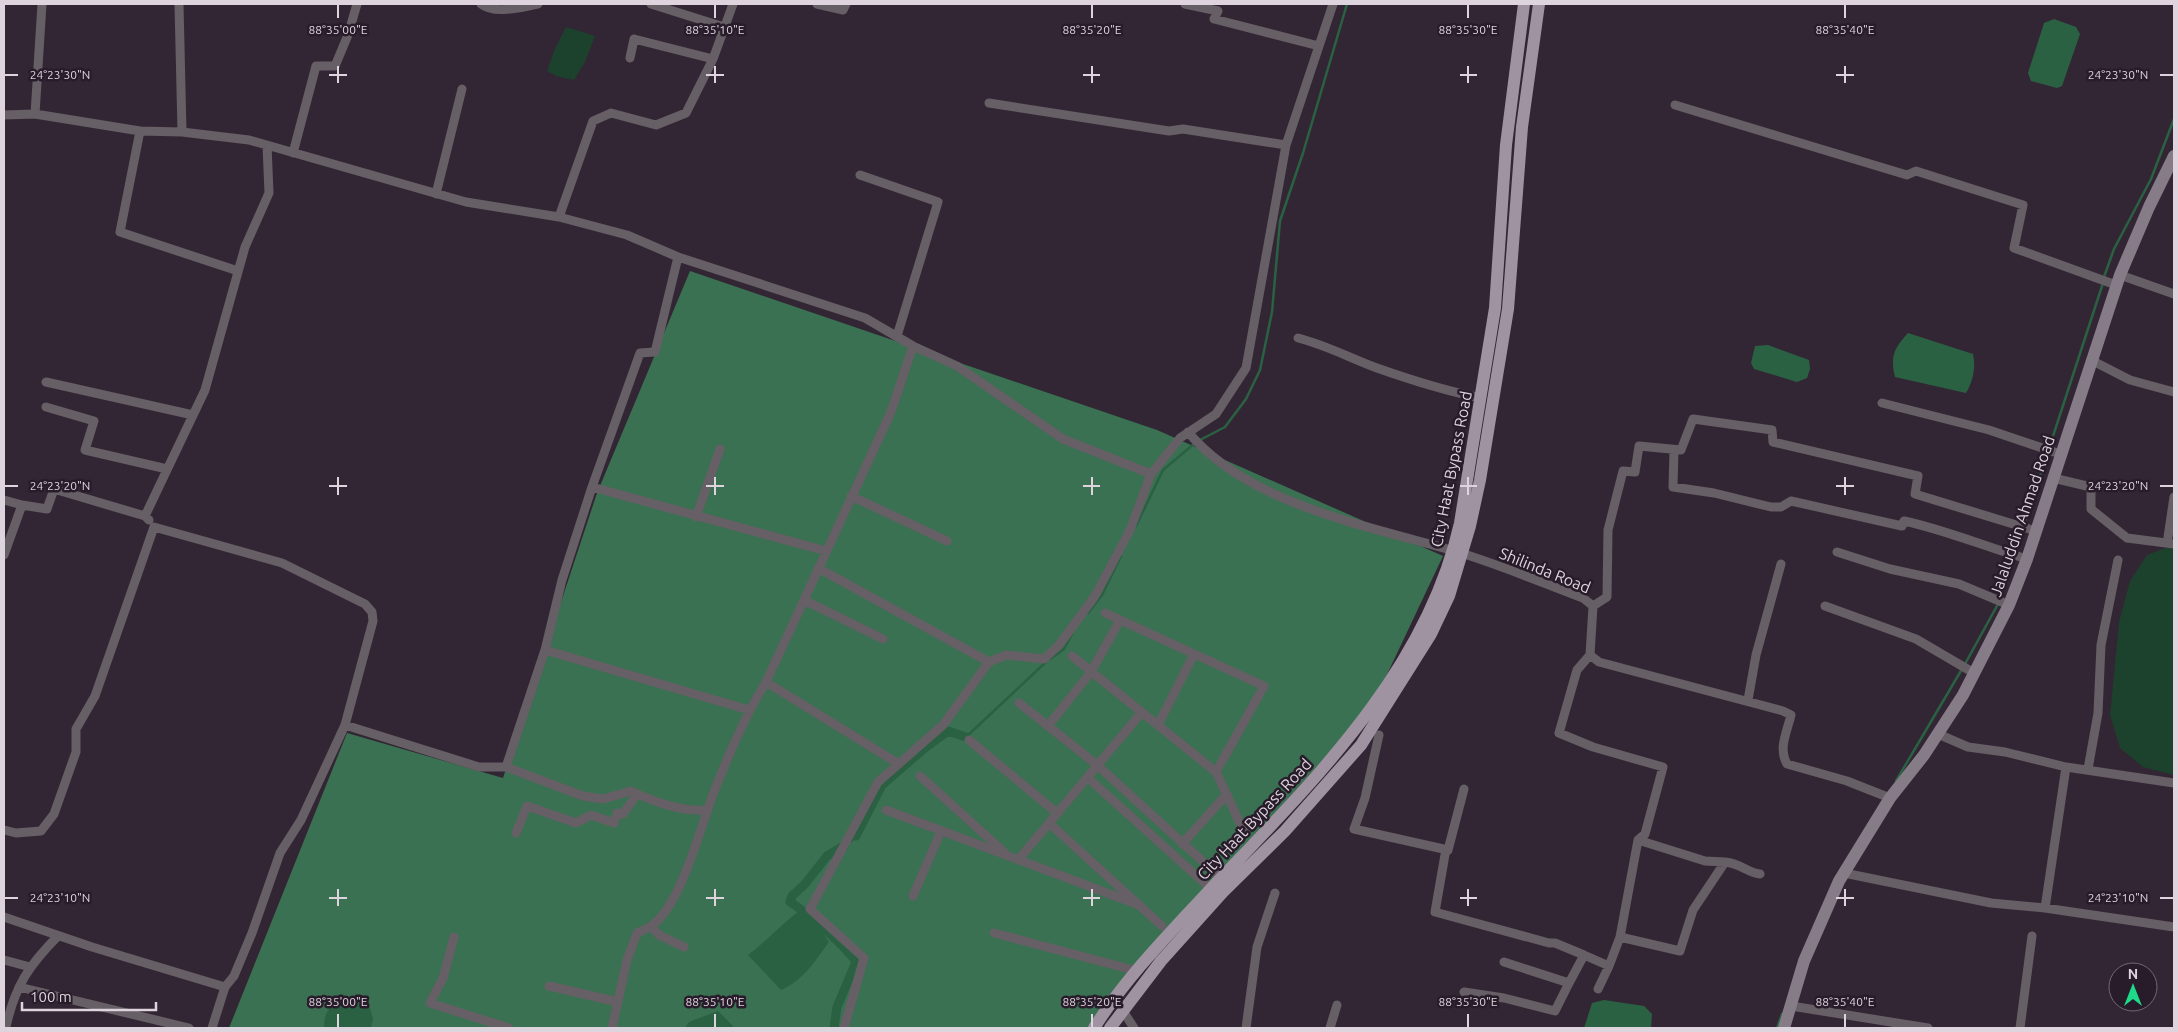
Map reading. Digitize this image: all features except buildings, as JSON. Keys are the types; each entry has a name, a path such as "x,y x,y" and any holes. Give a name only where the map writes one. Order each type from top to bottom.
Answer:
{"main road":[{"name":"City Haat Bypass Road","path":"1110,1028 1174,947 1223,892 1285,831 1361,744 1431,634 1449,596 1458,552 1495,308 1506,145 1524,4"},
{"name":"City Haat Bypass Road","path":"1094,1028 1151,952 1352,736 1421,629 1458,552 1480,480 1508,309 1522,127 1539,4"}],"street":[{"path":"35,114 42,4"},
{"path":"179,4 182,132"},
{"path":"293,152 316,66 335,66 348,35 357,4"},
{"path":"481,4 486,8 538,4"},
{"path":"651,4 724,27"},
{"path":"559,216 593,121 611,113 656,124 686,113 713,59 732,4"},
{"path":"817,4 843,10 846,4"},
{"path":"1185,4 1218,11 1214,19 1319,46"},
{"path":"844,1028 864,958 810,909 878,782 943,725 989,662 1006,655 1044,659 1059,645 1095,596 1130,530 1151,474 1190,434 1216,414 1246,368 1286,145 1333,4"},
{"path":"630,58 634,39 713,59"},
{"path":"436,194 462,89"},
{"path":"989,103 1168,131 1183,128 1286,145"},
{"path":"1675,105 1907,175 1916,171 2024,205 2014,248 2118,280 2174,294"},
{"path":"4,115 35,114 140,131 182,132 249,140 466,202 559,216 627,235 678,257 864,318 913,346 957,366 1063,439 1151,474"},
{"path":"140,131 120,232 238,271"},
{"path":"145,516 205,390 245,247 269,193 267,145"},
{"name":"Jalaluddin Ahmad Road","path":"1784,1028 1804,961 1844,873 1890,798 1924,756 1963,695 2009,605 2027,559 2118,280 2148,207 2174,156"},
{"path":"860,175 938,202 897,336"},
{"path":"506,767 544,650 562,580 592,487 640,353 656,352 678,257"},
{"path":"1298,338 1347,354 1376,368 1415,381 1481,398"},
{"path":"612,1028 627,960 637,933 651,926 662,916 679,885 748,710 766,682 891,412 913,346"},
{"path":"2091,360 2130,380 2174,392"},
{"path":"46,382 193,415"},
{"path":"1882,402 1989,430 2060,454"},
{"path":"46,407 94,421 85,450 167,469"},
{"path":"1593,606 1607,597 1608,530 1623,471 1635,472 1639,446 1681,450 1693,419 1772,430 1773,442 1918,476 1915,494 2036,530"},
{"name":"Shilinda Road","path":"1190,434 1225,466 1273,492 1328,515 1458,552 1584,598 1593,606 1590,655"},
{"path":"696,517 720,449"},
{"path":"1674,450 1673,486 1714,493 1771,507 1781,506 1791,501 1831,508 1902,526 1904,521 1929,526 1979,545 2027,559"},
{"path":"2052,478 2091,487 2091,509 2127,538 2171,540 2174,497"},
{"path":"592,487 696,517 826,551"},
{"path":"4,500 47,509 54,489 145,516 154,527 282,563 366,604 372,612 373,621 345,724 301,820 280,853 252,933 234,976 225,987 212,1028"},
{"path":"851,496 947,541"},
{"path":"4,556 22,505"},
{"path":"4,830 16,833 41,832 54,814 76,752 76,729 95,696 154,527"},
{"path":"1837,552 1890,569 1959,584 2009,605"},
{"path":"2088,769 2098,713 2101,645 2118,560"},
{"path":"1748,700 1756,655 1781,564"},
{"path":"818,568 989,662"},
{"path":"804,600 883,639"},
{"path":"1825,606 1916,639 1974,673"},
{"path":"1105,613 1264,686 1216,772"},
{"path":"1048,726 1091,672 1120,620"},
{"path":"544,650 748,710"},
{"path":"1158,725 1194,654"},
{"path":"1598,989 1620,937 1638,840 1645,834 1663,767 1593,748 1559,733 1577,670 1590,655 1599,662 1748,700 1791,715 1782,747 1783,756 1787,764 1847,781 1890,798"},
{"path":"1072,656 1216,772 1245,834"},
{"path":"766,682 899,764"},
{"path":"1019,703 1097,765 1221,878"},
{"path":"1018,860 1142,712"},
{"path":"345,724 479,767 506,767 583,796 603,799 631,791 646,799 679,806 691,812 708,810"},
{"path":"1938,734 1968,747 2005,752 2066,767 2174,783"},
{"path":"1379,735 1365,798 1354,829 1446,849"},
{"path":"969,740 1057,813"},
{"path":"2045,908 2066,767"},
{"path":"920,776 1008,856"},
{"path":"1087,777 1210,889"},
{"path":"1464,789 1448,850 1446,849 1435,912 1549,943 1555,942 1608,966"},
{"path":"516,833 527,806 576,823 591,815 614,823 617,812 623,814 637,794"},
{"path":"1182,844 1226,794"},
{"path":"886,810 1139,905"},
{"path":"1049,823 1162,926"},
{"path":"914,896 941,831"},
{"path":"1638,840 1705,861 1725,862 1744,866 1750,873 1760,874"},
{"path":"1620,937 1680,951 1693,910 1725,862"},
{"path":"1844,873 1991,903 2045,908 2174,927"},
{"path":"1246,1028 1257,947 1275,893"},
{"path":"4,917 58,936 225,987"},
{"path":"651,926 659,935 684,947"},
{"path":"994,933 1137,971"},
{"path":"4,1026 6,1027 12,1003 34,960 58,936"},
{"path":"2020,1028 2032,936"},
{"path":"454,937 443,978 430,1003 509,1028"},
{"path":"1464,992 1504,998 1555,1011 1584,955"},
{"path":"4,960 30,967"},
{"path":"1504,962 1569,983"},
{"path":"549,986 618,1002"},
{"path":"20,987 189,1028"},
{"path":"1330,1028 1337,1005"},
{"path":"1791,1006 1928,1028"},
{"path":"1124,1011 1134,1028"}],"shaded area":[{"path":"2054,19 2076,27 2080,34 2062,86 2057,88 2031,81 2028,73 2044,23"},
{"path":"566,27 595,36 585,62 574,80 556,76 547,71 554,51"},
{"path":"690,271 1157,430 1443,556 1374,702 1148,956 1098,1028 229,1028 347,733 503,778 597,493"},
{"path":"1908,333 1973,354 1973,374 1966,393 1895,377 1894,353 1899,343"},
{"path":"1768,345 1809,360 1810,369 1807,378 1797,382 1754,369 1751,363 1755,346"},
{"path":"2165,548 2174,548 2174,775 2143,767 2120,748 2110,715 2119,622 2130,581 2147,555"},
{"path":"798,912 813,920 829,942 802,976 781,990 748,955"},
{"path":"350,1000 370,1008 373,1019 371,1028 326,1028 324,1026 328,1010 338,1002"},
{"path":"1604,1000 1644,1006 1652,1014 1651,1028 1584,1028 1592,1003"},
{"path":"718,1011 735,1028 685,1028 689,1022"}],"waterway":[{"path":"1200,440 1225,427 1246,399 1260,370 1272,312 1280,221 1303,153 1347,4"},
{"path":"2104,277 2114,249 2151,179 2174,119"},
{"path":"2024,525 2103,283"},
{"path":"1136,526 1163,470 1195,443"},
{"path":"2000,598 2022,530"},
{"path":"1088,613 1102,595 1121,556"},
{"path":"1965,664 1998,604"},
{"path":"1050,659 1064,649 1072,634"},
{"path":"966,737 1046,662"},
{"path":"1896,781 1962,669"},
{"path":"856,836 882,785 926,747 948,731 966,737"},
{"path":"850,842 856,836"},
{"path":"834,1028 837,1007 856,962 826,930 790,902 792,896 805,884 827,856 844,846"},
{"path":"1777,1028 1782,1014"}]}
